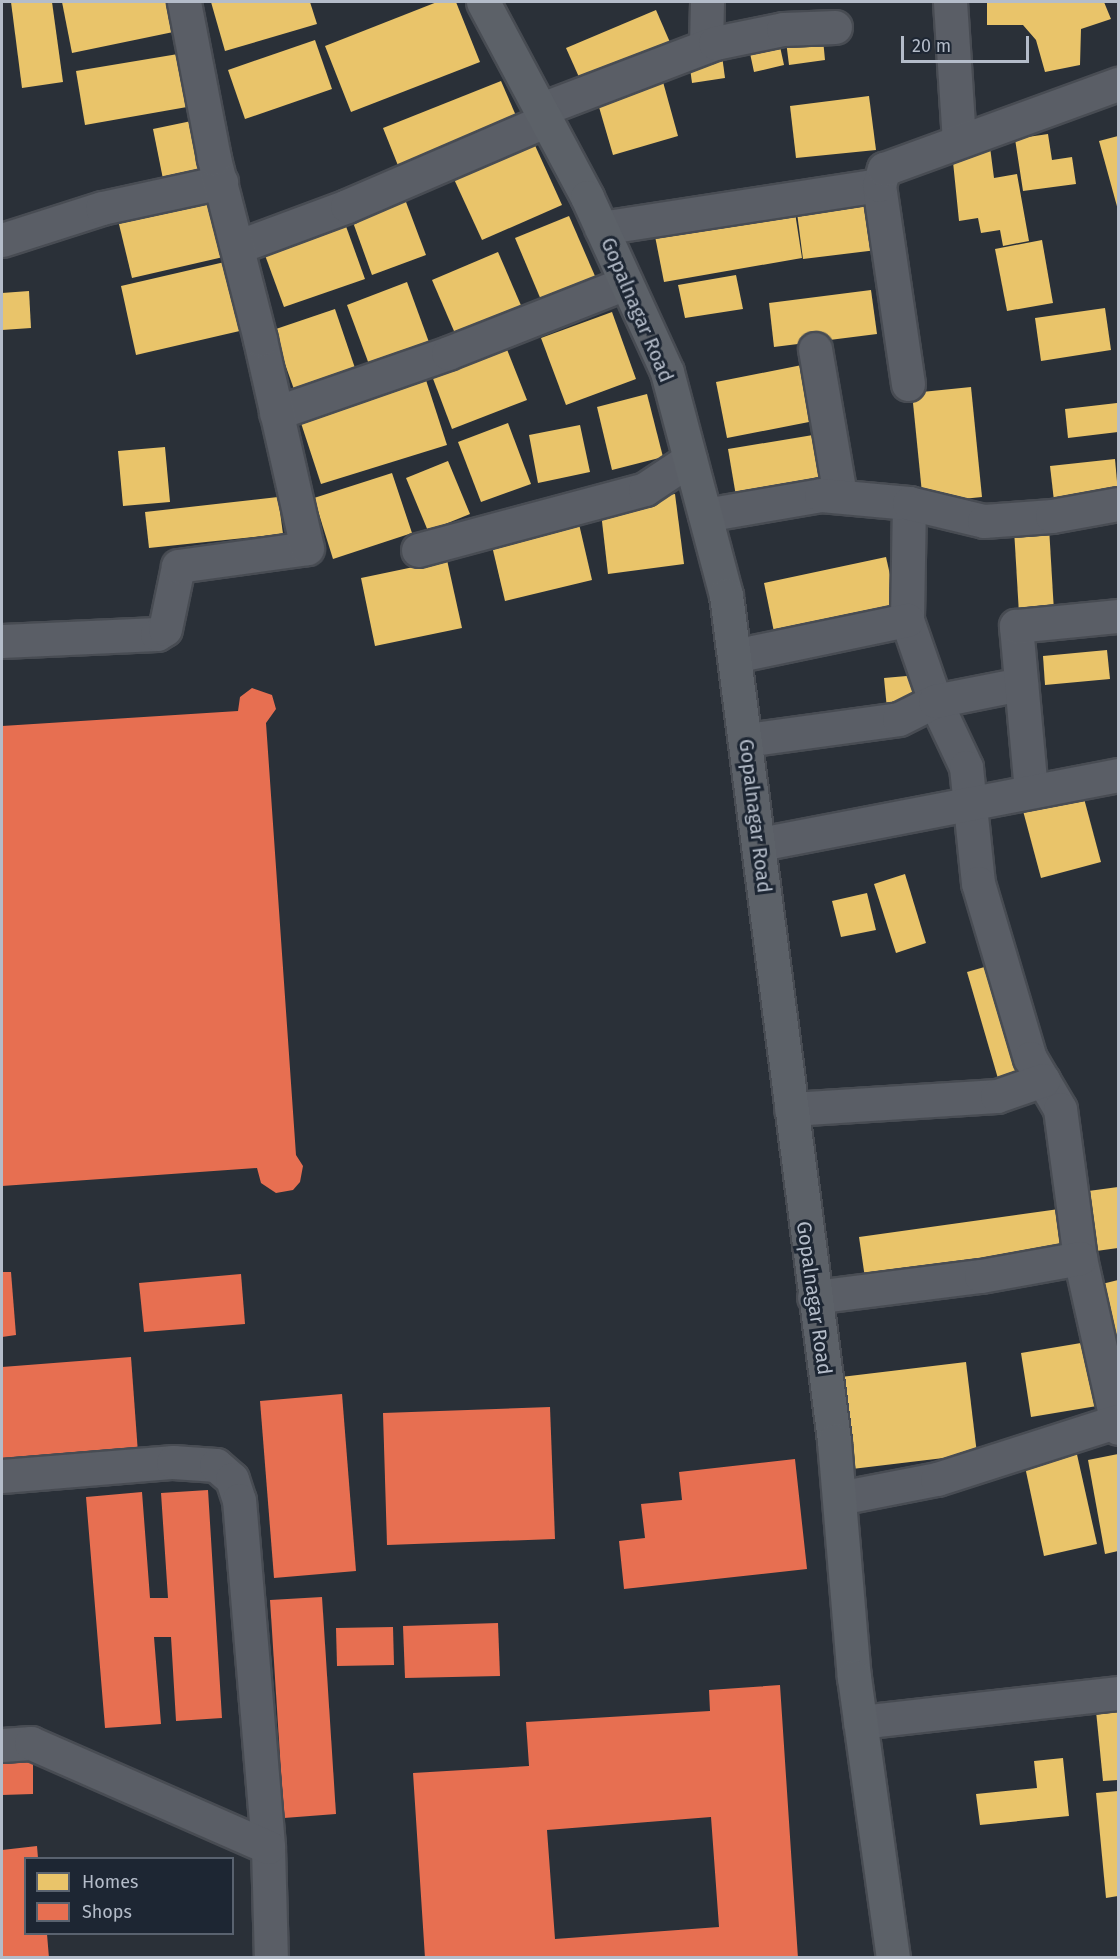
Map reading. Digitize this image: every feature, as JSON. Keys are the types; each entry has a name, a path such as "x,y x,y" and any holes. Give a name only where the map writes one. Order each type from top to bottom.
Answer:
{"main road":[{"name":"Gopalnagar Road","path":"483,2 545,115 602,228 667,372 726,595 746,740 839,1498 854,1677 893,1958"}],"street":[{"path":"2,641 157,634 165,629 178,566 307,548 221,182 184,2"},
{"path":"706,46 707,2"},
{"path":"950,2 959,141"},
{"path":"237,247 347,206 545,115 706,46 783,28 835,27"},
{"path":"908,384 879,184 884,169 1119,84"},
{"path":"2,240 102,208 221,182"},
{"path":"602,228 879,184"},
{"path":"276,413 448,353 626,283"},
{"path":"814,349 840,496"},
{"path":"418,550 645,489 690,459"},
{"path":"705,515 821,495 909,502 984,521 1052,516 1119,504"},
{"path":"839,1498 937,1479 1118,1423 1080,1257 1060,1109 1030,1058 978,883 966,767 935,701 907,620 909,502"},
{"path":"1030,791 1017,626 1119,616"},
{"path":"734,656 907,620"},
{"path":"746,740 899,719 935,701 1021,684"},
{"path":"759,844 1119,775"},
{"path":"791,1109 950,1096 997,1096 1043,1080"},
{"path":"814,1297 981,1276 1080,1257"},
{"path":"2,1476 173,1462 216,1465 232,1479 239,1500 268,1847 271,1958"},
{"path":"860,1722 1119,1693"},
{"path":"2,1745 31,1743 268,1847"}],"building: Homes":[{"path":"11,2 52,2 63,82 22,88"},
{"path":"62,2 177,2 183,30 72,53"},
{"path":"211,2 310,2 317,24 225,51"},
{"path":"437,2 456,2 480,62 351,112 325,46"},
{"path":"987,2 1104,2 1111,19 1081,29 1080,65 1045,72 1036,40 1023,25 987,25"},
{"path":"656,10 672,47 583,86 566,48"},
{"path":"822,29 825,60 789,65 785,33"},
{"path":"777,33 784,65 754,72 747,39"},
{"path":"315,40 332,89 245,119 228,70"},
{"path":"721,48 725,78 692,83 688,53"},
{"path":"178,54 187,107 85,125 76,71"},
{"path":"660,71 678,136 613,155 594,90"},
{"path":"501,81 520,125 401,173 383,128"},
{"path":"869,96 876,150 796,158 790,106"},
{"path":"201,119 213,180 165,189 153,129"},
{"path":"1048,134 1052,160 1072,157 1076,184 1023,191 1015,139"},
{"path":"1118,136 1118,210 1099,141"},
{"path":"533,141 562,205 482,240 453,177"},
{"path":"990,147 994,178 1017,174 1029,241 1003,246 1000,230 981,233 978,218 959,221 952,152"},
{"path":"218,193 232,255 132,278 117,216"},
{"path":"403,194 426,255 372,275 350,214"},
{"path":"878,194 885,249 803,259 796,205"},
{"path":"794,206 802,258 664,282 654,231"},
{"path":"569,216 598,283 544,307 515,238"},
{"path":"343,218 365,279 284,307 262,247"},
{"path":"1042,240 1053,303 1007,311 995,249"},
{"path":"498,252 523,310 457,338 432,280"},
{"path":"229,261 244,330 136,355 121,286"},
{"path":"736,275 743,309 685,318 678,285"},
{"path":"407,282 430,345 370,367 347,305"},
{"path":"871,290 877,334 774,347 769,303"},
{"path":"29,291 31,328 2,330 2,293"},
{"path":"1105,308 1111,350 1041,361 1035,318"},
{"path":"335,309 357,374 296,395 273,330"},
{"path":"612,312 636,379 566,405 541,338"},
{"path":"506,347 527,400 452,429 432,376"},
{"path":"802,365 814,421 727,438 716,382"},
{"path":"425,377 447,445 321,484 299,417"},
{"path":"971,387 982,497 923,503 912,393"},
{"path":"647,394 663,457 612,470 597,407"},
{"path":"1117,403 1118,432 1068,438 1065,409"},
{"path":"508,423 531,484 481,502 458,442"},
{"path":"580,425 590,472 538,483 529,435"},
{"path":"819,434 828,487 737,502 728,449"},
{"path":"165,447 170,502 123,506 118,451"},
{"path":"1115,459 1118,493 1054,501 1050,466"},
{"path":"448,461 470,514 428,531 406,478"},
{"path":"392,473 412,533 333,559 314,498"},
{"path":"675,494 684,564 608,574 600,504"},
{"path":"278,497 283,534 149,548 145,512"},
{"path":"579,524 592,580 505,601 492,546"},
{"path":"1049,527 1054,612 1019,614 1014,529"},
{"path":"886,557 897,606 774,632 764,583"},
{"path":"447,560 462,628 375,646 361,578"},
{"path":"1107,650 1110,679 1045,685 1043,656"},
{"path":"918,675 921,706 887,709 884,678"},
{"path":"1082,791 1101,862 1041,878 1022,807"},
{"path":"905,874 926,943 896,953 874,884"},
{"path":"867,893 876,930 841,937 832,901"},
{"path":"995,964 1027,1073 999,1082 967,972"},
{"path":"1118,1187 1118,1248 1089,1252 1081,1192"},
{"path":"1059,1209 1065,1250 865,1278 859,1237"},
{"path":"1118,1280 1118,1392 1094,1286"},
{"path":"1093,1341 1103,1405 1031,1417 1021,1353"},
{"path":"966,1362 977,1454 852,1469 841,1377"},
{"path":"1076,1450 1097,1544 1044,1556 1024,1462"},
{"path":"1118,1454 1118,1551 1105,1554 1088,1460"},
{"path":"1118,1708 1118,1780 1103,1781 1096,1711"},
{"path":"1063,1758 1069,1816 980,1825 976,1794 1037,1788 1034,1761"},
{"path":"1118,1791 1118,1896 1106,1898 1096,1793"}],"building: Shops":[{"path":"252,688 272,695 276,709 266,723 296,1155 303,1166 300,1182 293,1190 276,1193 261,1183 257,1168 2,1186 2,726 238,711 240,697"},
{"path":"2,1272 11,1272 16,1335 2,1337"},
{"path":"241,1274 245,1324 144,1332 139,1283"},
{"path":"131,1357 138,1453 2,1463 2,1367"},
{"path":"342,1394 356,1571 274,1578 260,1401"},
{"path":"550,1407 555,1539 387,1545 383,1413"},
{"path":"795,1459 807,1569 624,1589 619,1541 645,1538 641,1504 682,1500 679,1472"},
{"path":"208,1490 222,1718 176,1721 171,1637 154,1637 161,1724 105,1728 86,1497 142,1492 150,1598 168,1598 161,1493"},
{"path":"322,1597 336,1814 284,1818 270,1600"},
{"path":"498,1623 500,1676 405,1678 403,1626"},
{"path":"393,1627 394,1665 337,1666 336,1628"},
{"path":"780,1685 798,1958 425,1958 413,1773 529,1766 526,1722 710,1711 709,1690","holes":["711,1817 719,1927 555,1939 547,1830"]},
{"path":"33,1754 33,1794 2,1795 2,1755"},
{"path":"37,1846 38,1857 24,1857 24,1935 47,1935 49,1958 2,1958 2,1850"}]}
